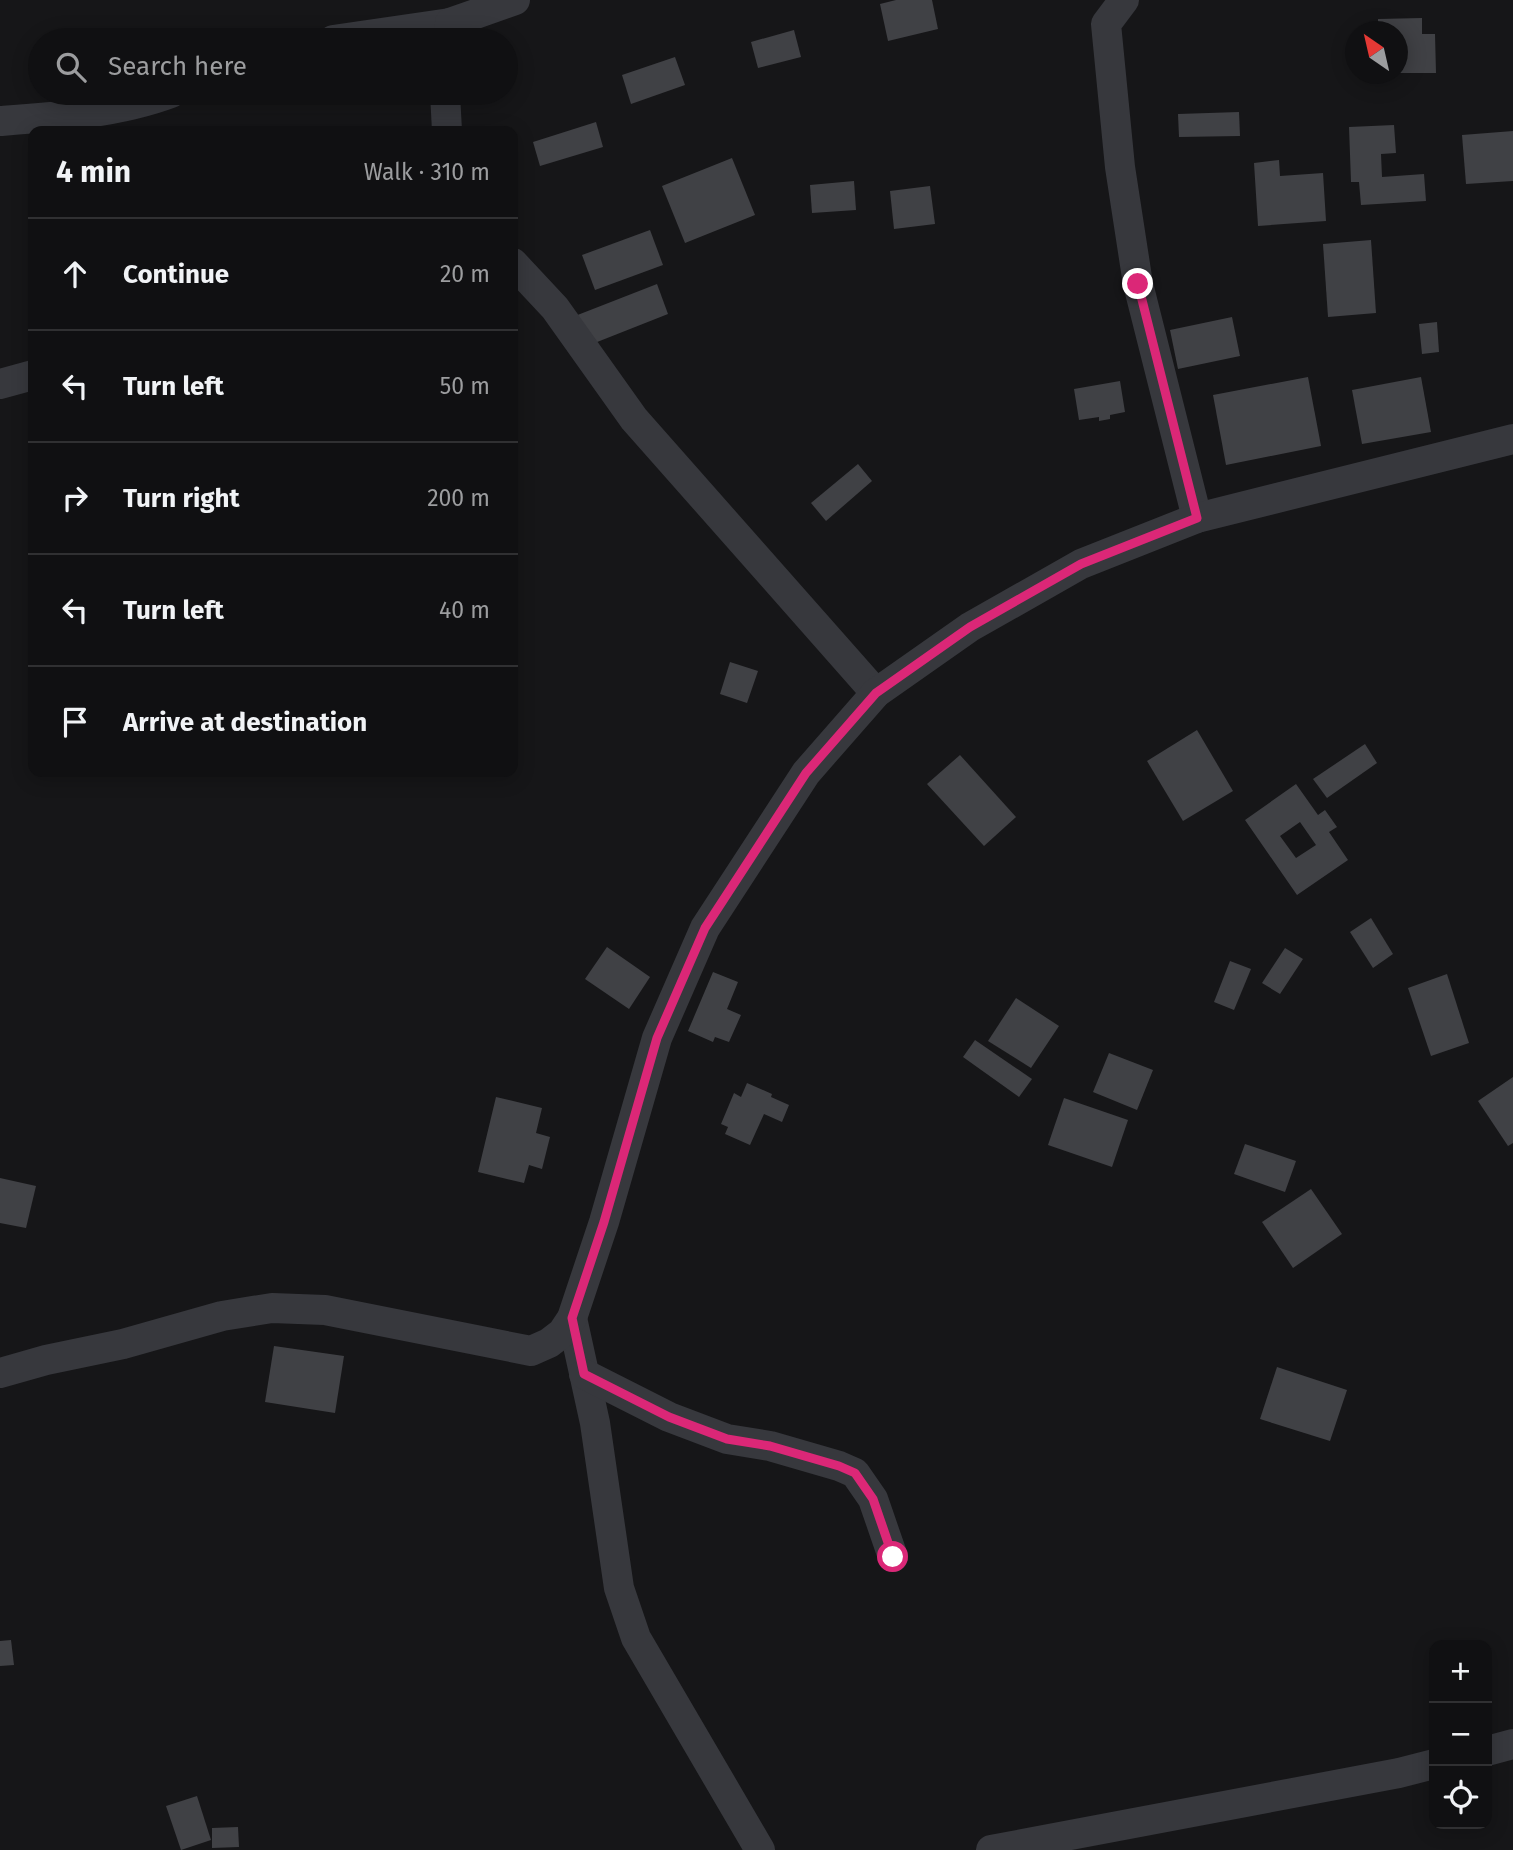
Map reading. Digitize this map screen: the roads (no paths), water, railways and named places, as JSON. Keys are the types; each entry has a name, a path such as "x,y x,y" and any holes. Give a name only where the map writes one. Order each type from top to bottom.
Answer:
{"street":[{"path":"457,28 515,0"},
{"path":"1124,0 1106,23 1120,167 1138,284 1197,518"},
{"path":"0,121 81,114 125,105"},
{"path":"446,105 447,126"},
{"path":"518,268 555,308 635,419 876,693"},
{"path":"0,384 28,376"},
{"path":"0,1373 46,1360 124,1344 222,1317 272,1308 325,1310 531,1351 549,1343 562,1333 572,1318 604,1222 657,1038 705,928 806,773 876,693 970,627 1081,564 1197,518 1513,439"},
{"path":"572,1318 595,1423 619,1588 636,1638 760,1850"},
{"path":"584,1374 669,1417 727,1439 770,1446 855,1473 873,1499 893,1557"},
{"path":"1492,1750 1513,1744"},
{"path":"991,1850 1385,1776 1429,1765"}]}
